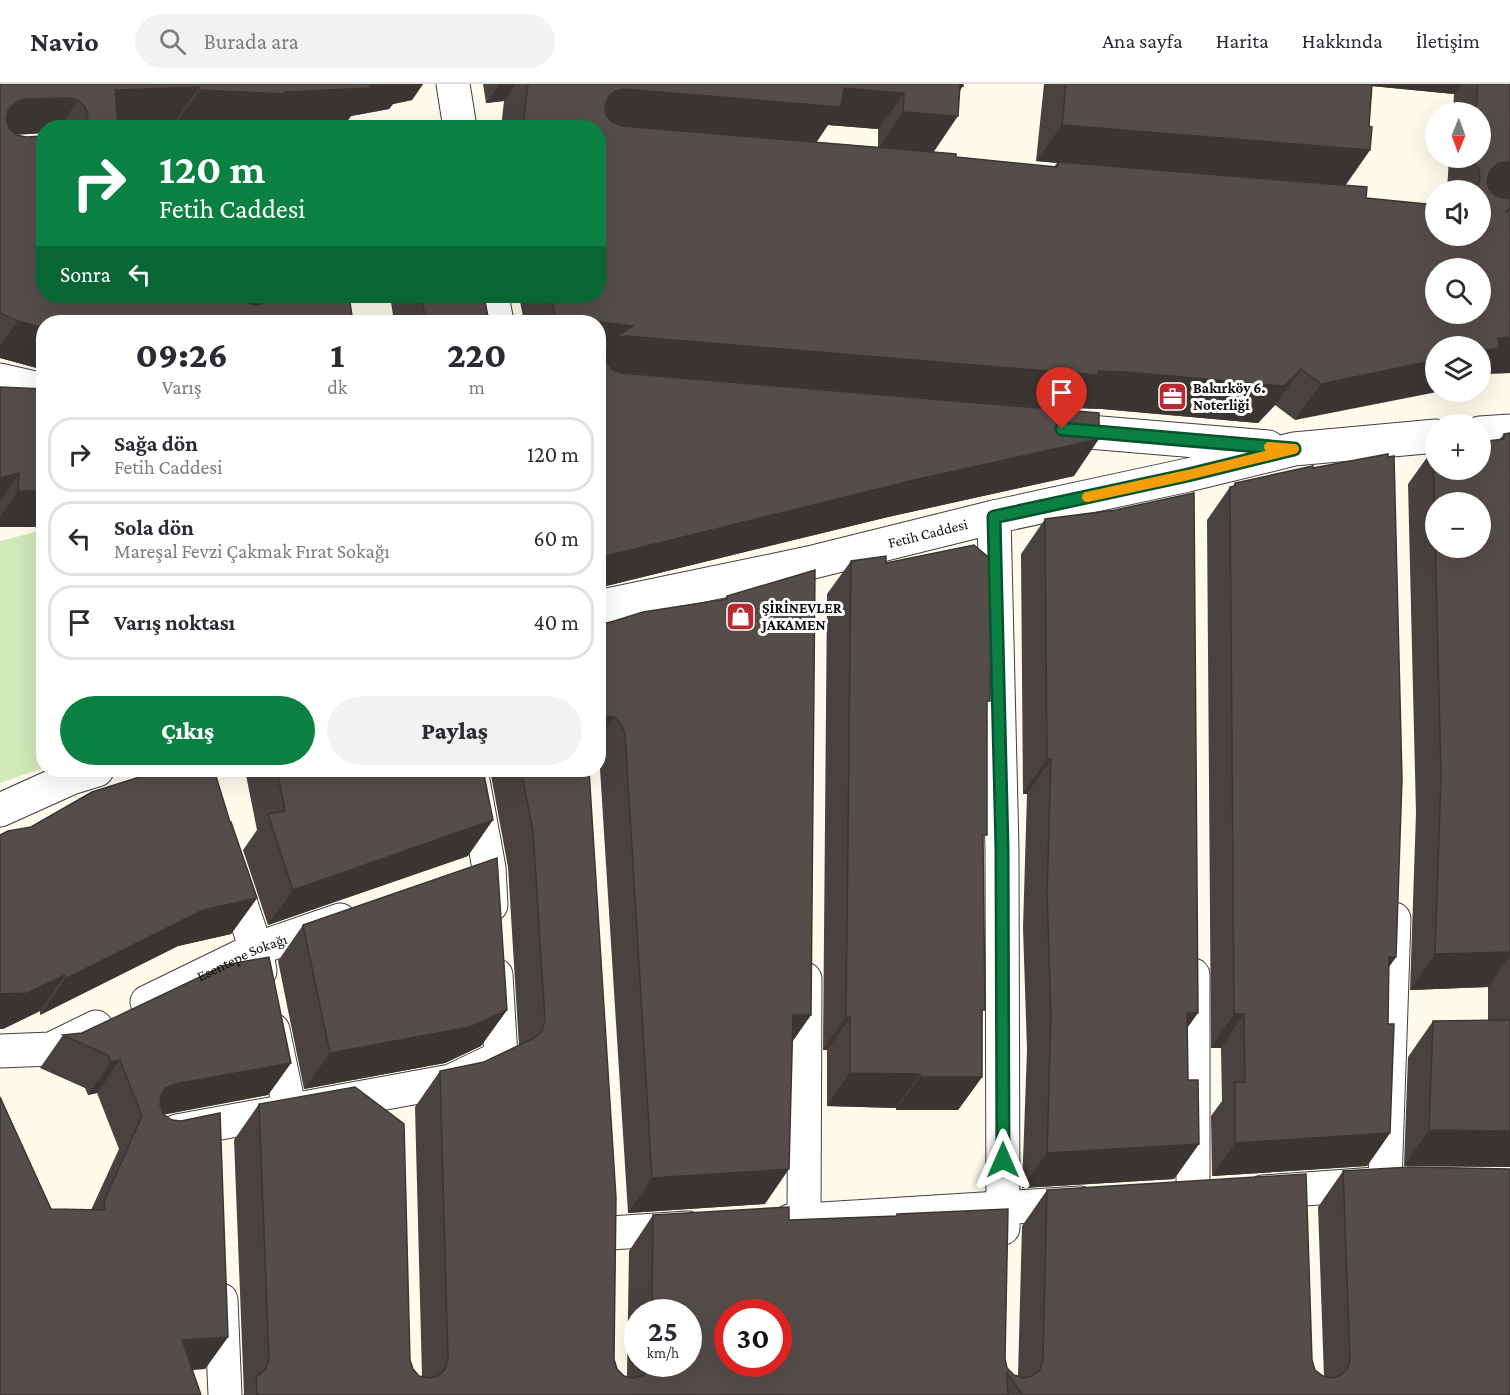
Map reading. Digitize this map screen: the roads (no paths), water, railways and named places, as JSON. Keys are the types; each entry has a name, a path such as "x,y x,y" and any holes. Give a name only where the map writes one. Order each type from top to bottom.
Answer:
{"street":[{"path":"453,84 459,120"},
{"path":"0,380 36,388"},
{"path":"1023,426 1294,449"},
{"path":"1491,432 1510,431"},
{"name":"Fetih Caddesi","path":"606,606 809,575 994,517 1188,475 1294,449 1425,437"},
{"path":"1388,440 1389,475"},
{"path":"1188,475 1189,511"},
{"path":"994,517 1002,849 1002,1255"},
{"path":"0,810 74,777"},
{"path":"154,1135 451,1081 501,1057 489,868 472,777"},
{"path":"222,848 256,949 290,1111"},
{"path":"455,879 489,868"},
{"path":"1385,1184 1395,885"},
{"name":"Esentepe Sokağı","path":"0,1051 51,1049 256,949 367,910"},
{"path":"804,1221 805,945"},
{"path":"1192,948 1181,1197 1385,1184 1419,1184"},
{"path":"396,1091 397,1126"},
{"path":"215,1124 217,1159"},
{"path":"1299,1189 1300,1223"},
{"path":"758,1223 1110,1202"},
{"path":"609,1268 609,1221 712,1226"},
{"path":"220,1265 225,1395"}],"place":[{"name":"Bakırköy 6. Noterliği","path":"1172,397"},
{"name":"ŞİRİNEVLER JAKAMEN","path":"741,617"}]}
